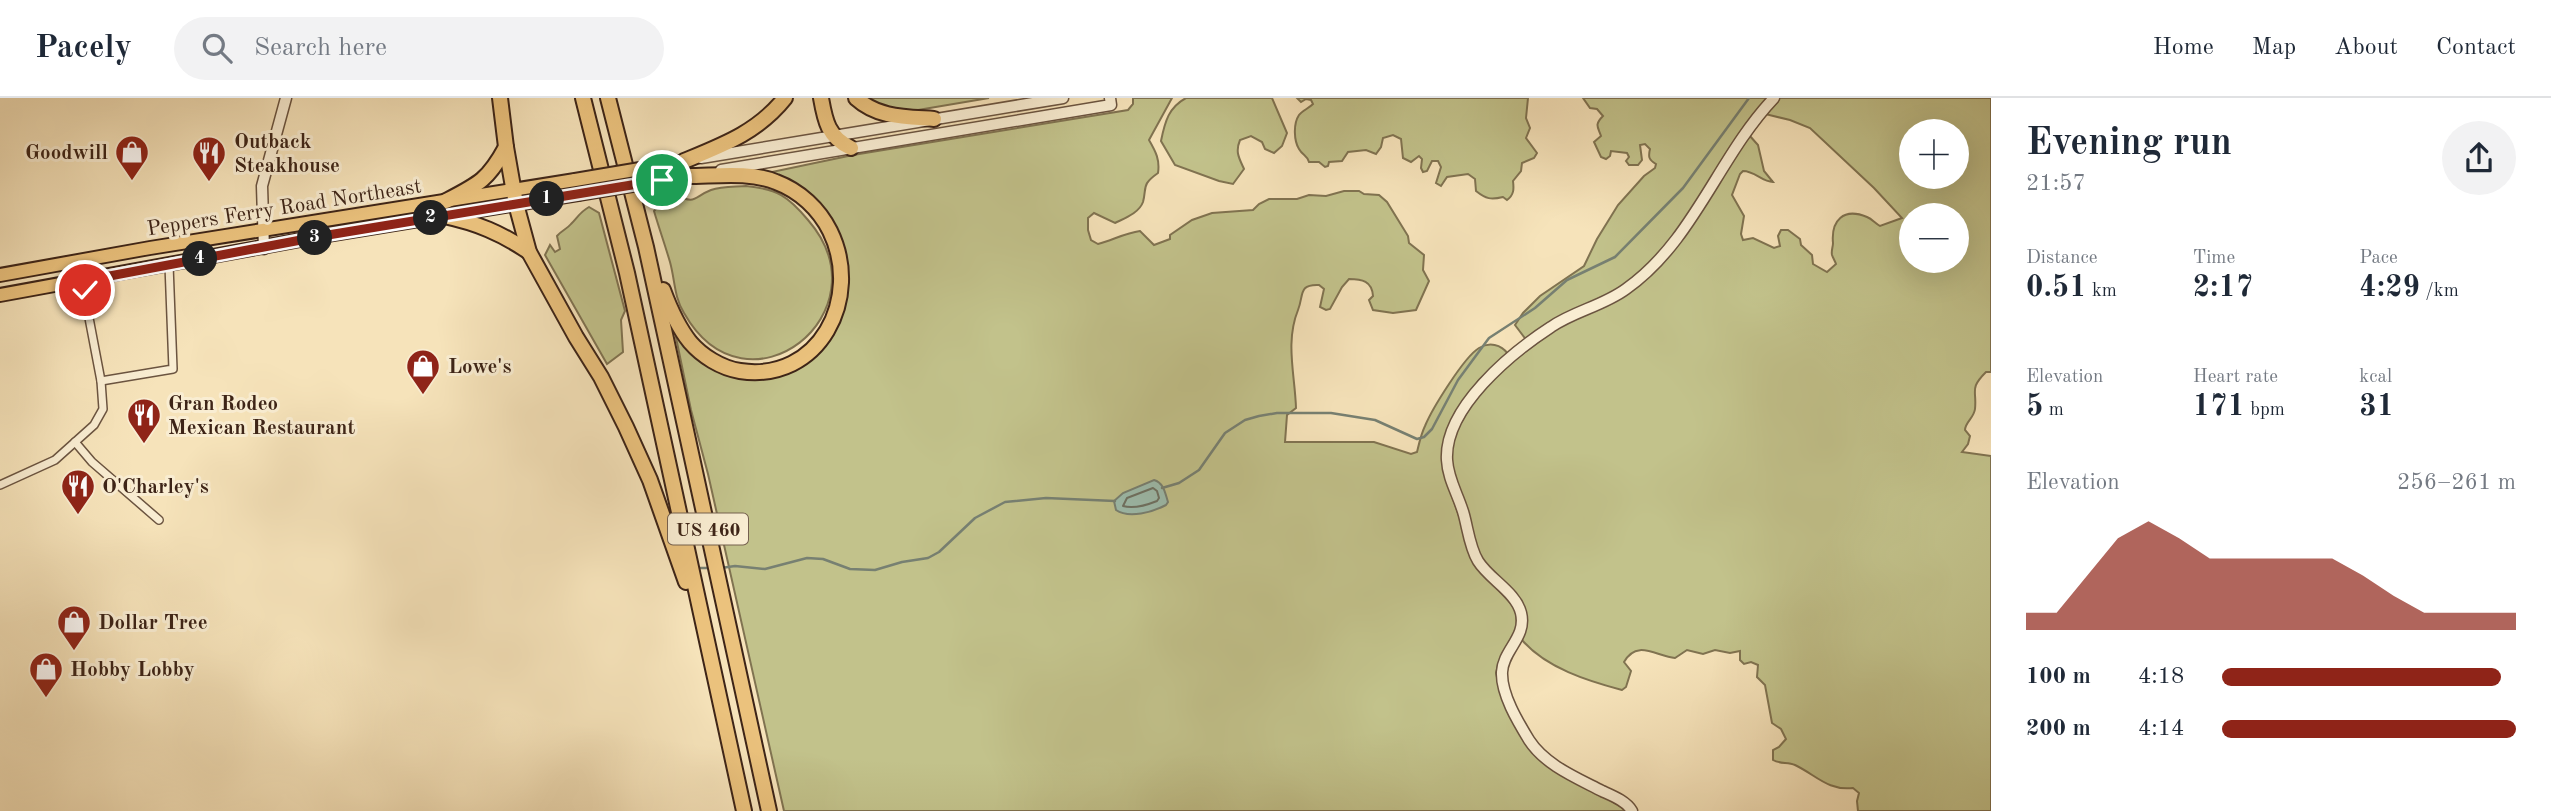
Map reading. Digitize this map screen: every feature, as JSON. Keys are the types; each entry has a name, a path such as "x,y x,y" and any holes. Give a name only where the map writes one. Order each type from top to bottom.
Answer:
{"highway":[{"path":"500,98 506,147 529,252 601,377 626,427 650,480 704,625"},
{"name":"US 460","path":"583,98 625,263 744,811"},
{"name":"US 460","path":"608,98 646,247 769,811"},
{"path":"685,168 753,129 785,98"},
{"path":"821,98 825,125 834,136 851,148"},
{"path":"856,98 882,114 934,120"},
{"path":"446,201 477,185 487,176 506,147"},
{"path":"646,247 666,299 682,331 702,354 733,370 780,370 807,355 827,331 839,303 841,271 833,238 816,210 791,188 763,178 685,168"},
{"path":"444,216 476,223 502,234 529,252"}],"main road":[{"name":"Peppers Ferry Road Northeast","path":"0,295 444,216 575,180 659,166 685,168"},
{"name":"Peppers Ferry Road Northeast","path":"0,275 446,201 578,194 662,180 685,168"}],"street":[{"path":"264,248 262,186 286,98"},
{"path":"685,168 834,136 1063,98"},
{"path":"1632,811 1619,799 1540,754 1516,716 1504,687 1502,671 1522,625 1521,611 1477,560 1464,513 1451,481 1448,446 1458,418 1470,400 1507,360 1552,326 1603,304 1626,289 1665,254 1696,212 1753,124 1774,98"},
{"path":"685,168 851,148 1111,102"},
{"path":"0,485 55,460 94,425 103,409 101,381 78,260"},
{"path":"101,381 173,369 169,265"},
{"path":"75,442 92,462 159,520"}],"green space":[{"path":"864,98 989,98 912,111 894,111"},
{"path":"1133,98 1172,98 1149,140 1157,156 1158,173 1147,183 1143,202 1131,215 1115,223 1094,213 1088,218 1091,240 1098,244 1140,231 1154,245 1170,239 1170,235 1192,220 1212,213 1253,210 1269,199 1297,199 1309,195 1326,196 1344,191 1359,191 1379,195 1387,202 1408,236 1409,243 1424,255 1423,270 1429,281 1416,310 1393,313 1373,310 1369,300 1373,296 1371,287 1358,280 1349,279 1330,309 1326,310 1320,307 1324,289 1319,285 1312,285 1305,289 1292,334 1296,408 1287,415 1285,442 1374,442 1411,454 1417,452 1434,408 1473,353 1483,346 1491,345 1502,348 1508,354 1479,380 1453,420 1443,450 1446,479 1477,567 1516,609 1517,627 1496,673 1499,686 1532,750 1627,811 784,811 673,323 689,344 758,374 823,344 845,257 835,228 767,173 853,155 1128,110 1133,104"},
{"path":"1186,98 1272,98 1287,133 1282,146 1274,153 1265,149 1262,142 1251,136 1240,140 1238,152 1244,169 1233,184 1175,165 1161,141 1169,115 1175,106"},
{"path":"1297,98 1528,98 1526,118 1530,128 1526,138 1537,153 1534,158 1522,163 1521,171 1513,181 1512,194 1507,200 1480,194 1476,191 1475,179 1468,174 1447,177 1441,186 1436,183 1441,167 1438,161 1432,161 1427,171 1423,172 1422,159 1419,156 1411,162 1403,158 1401,139 1393,135 1383,138 1376,154 1366,150 1348,152 1342,161 1329,162 1325,167 1319,162 1309,162 1297,146 1297,119 1313,104 1311,100 1301,102"},
{"path":"1583,98 1769,98 1699,204 1658,254 1636,276 1612,294 1527,341 1515,325 1523,313 1540,296 1584,266 1618,205 1656,164 1650,160 1650,149 1645,144 1640,145 1642,160 1638,165 1629,165 1626,161 1629,157 1627,153 1611,151 1606,159 1601,157 1594,142 1601,136 1598,124 1603,116 1597,109 1590,108"},
{"path":"1778,98 1991,98 1991,372 1986,372 1976,386 1974,412 1965,430 1970,436 1962,452 1991,456 1991,811 1858,811 1859,793 1853,788 1829,785 1795,765 1773,760 1773,750 1786,739 1781,729 1772,723 1765,685 1757,677 1758,665 1751,662 1744,664 1740,660 1740,651 1730,653 1715,650 1703,654 1687,650 1675,658 1635,651 1624,662 1631,671 1626,687 1622,690 1582,678 1555,666 1522,640 1526,621 1478,554 1450,464 1454,434 1472,404 1489,383 1558,327 1634,287 1729,165 1749,135 1758,145 1764,171 1773,182 1747,171 1740,174 1732,195 1744,216 1741,234 1743,240 1753,238 1774,248 1780,246 1778,236 1781,230 1788,230 1800,239 1801,245 1812,255 1813,264 1827,272 1836,264 1832,254 1833,235 1840,218 1859,214 1880,226 1899,219 1899,273 1969,273 1969,203 1899,203 1899,215 1810,128 1765,114"},
{"path":"746,186 766,189 788,199 808,220 828,255 831,289 821,319 800,343 772,357 741,358 711,345 684,313 678,301 670,262 654,211 667,198 675,195 691,200 715,189"},
{"path":"589,207 599,213 625,311 621,320 623,352 607,364 545,255 550,245 555,252 560,249 557,236"}],"water":[{"path":"1154,480 1164,489 1168,502 1166,505 1134,514 1116,510 1114,501 1123,493"}],"waterway":[{"path":"1162,488 1179,483 1199,470 1225,433 1245,420 1259,416 1277,413 1331,413 1375,420 1417,439 1424,437 1432,429 1458,380 1489,338 1535,308 1567,280 1615,257 1683,188 1749,98"},
{"path":"721,568 735,566 765,569 807,558 823,559 850,569 875,570 928,558 939,552 975,518 1005,502 1046,498 1115,501"},
{"path":"696,568 710,568"}],"place":[{"name":"Goodwill","path":"132,182"},
{"name":"Outback Steakhouse","path":"209,183"},
{"name":"Lowe's","path":"423,396"},
{"name":"Gran Rodeo Mexican Restaurant","path":"144,445"},
{"name":"O'Charley's","path":"78,516"},
{"name":"Dollar Tree","path":"74,652"},
{"name":"Hobby Lobby","path":"46,699"}],"route":[{"path":"85,290 83,281 322,236 662,180"}]}
